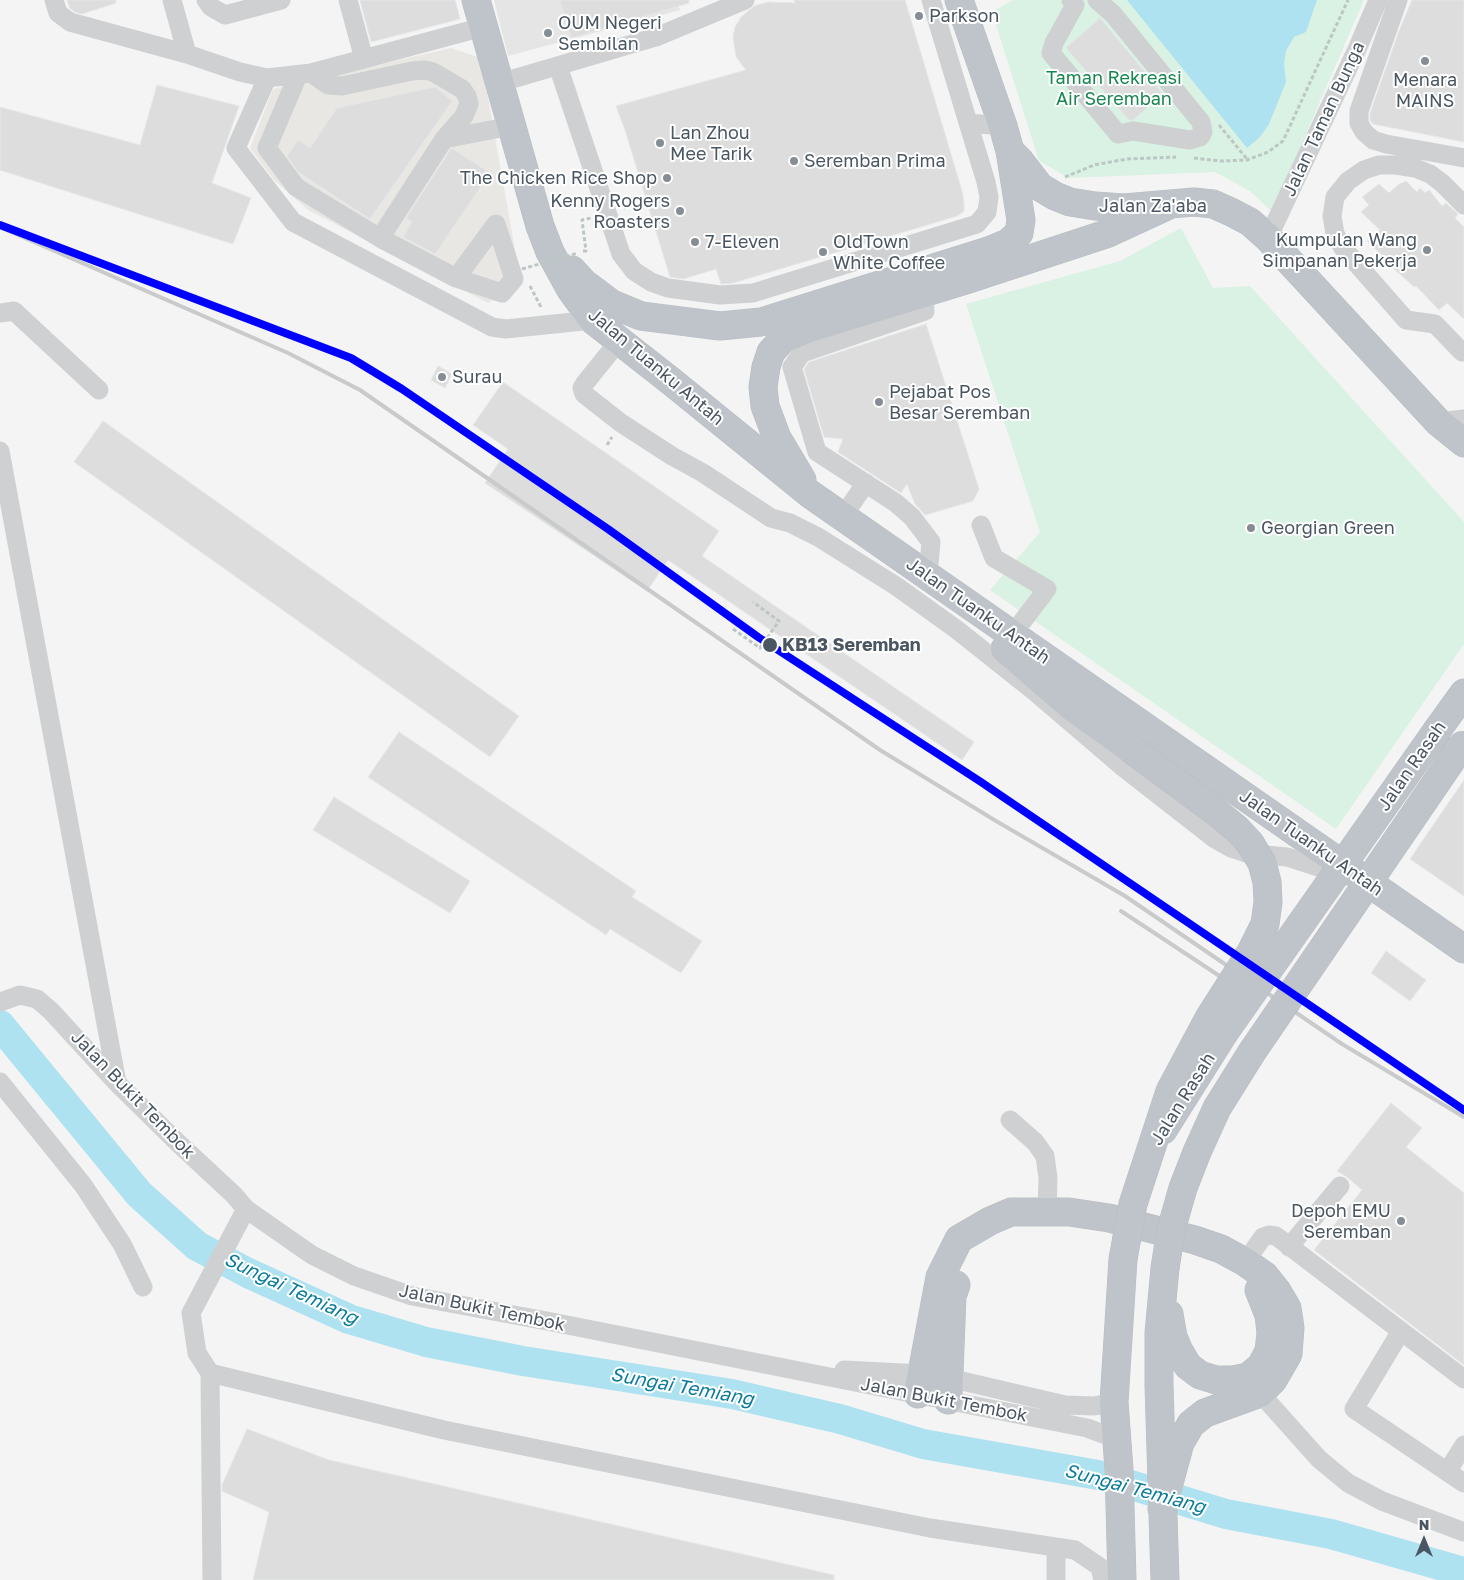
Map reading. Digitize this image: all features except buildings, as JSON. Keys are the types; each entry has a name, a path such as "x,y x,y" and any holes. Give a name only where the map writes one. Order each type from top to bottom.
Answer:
{"highway":[{"path":"476,0 540,226 562,258 584,283 612,304 641,316 720,326 761,322 991,250 1008,243 1019,233 1021,220 1006,138 959,0"},
{"name":"Jalan Za'aba","path":"1006,138 1040,187 1054,196 1070,202 1124,208 1194,202 1213,204 1250,222 1268,238 1438,422 1464,443"},
{"path":"810,494 777,438 765,406 763,387 766,367 771,352 783,339 809,328 1106,234 1169,205"},
{"name":"Jalan Tuanku Antah","path":"540,226 550,252 571,290 594,320 810,494 1464,949"},
{"name":"Jalan Za'aba","path":"1438,422 1464,462"},
{"path":"934,581 997,641 1071,706 1237,829 1250,843 1262,863 1267,882 1268,902 1265,924 1251,952 1209,1018 1170,1091 1148,1154"},
{"name":"Jalan Rasah","path":"1122,1580 1121,1524 1114,1402 1123,1259 1133,1204 1148,1154 1224,1033 1464,693"},
{"name":"Jalan Rasah","path":"1165,1580 1163,1521 1167,1470 1159,1376 1159,1333 1164,1277 1171,1230 1183,1188 1217,1108 1252,1052 1463,744"},
{"path":"920,1384 940,1277 959,1239 990,1221 1011,1212 1069,1212 1118,1220 1222,1249 1246,1262 1264,1276 1277,1291 1287,1308 1290,1328 1288,1354 1273,1380 1260,1393 1205,1413 1191,1424 1167,1470"},
{"path":"948,1389 952,1296 966,1256 990,1221"},
{"path":"1164,1277 1173,1338 1188,1366 1200,1375 1216,1380 1233,1380 1248,1377 1261,1366 1269,1351 1270,1315 1246,1262"}],"street":[{"path":"54,0 58,14 70,22 187,54 240,72 267,78 305,74 483,27"},
{"path":"172,0 187,54"},
{"path":"206,0 211,7 225,15 281,0"},
{"path":"348,0 364,59"},
{"path":"499,83 656,37 745,0"},
{"path":"558,66 621,254 634,271 650,282 668,288 720,295 753,293 977,224 987,212 989,197 986,182 931,0"},
{"path":"1076,2 1054,42 1051,53 1118,134 1133,132 1190,140 1200,137 1203,132 1201,122 1113,14 1097,0"},
{"name":"Jalan Taman Bunga","path":"1268,238 1354,56 1378,0"},
{"path":"1398,0 1359,111 1359,123 1364,132 1373,140 1464,158"},
{"path":"305,74 328,84 342,86 412,70 425,70 433,72 462,89 467,96 469,104 464,116 444,139 380,238"},
{"path":"305,74 267,148 296,187 380,238 456,278"},
{"path":"267,78 236,148 293,222 492,326 506,329 594,320"},
{"path":"968,123 1006,138"},
{"path":"444,139 512,126"},
{"path":"1464,204 1430,174 1415,168 1379,165 1364,170 1348,181 1335,197 1332,216 1335,234 1343,248 1406,320 1435,324 1462,352 1464,350"},
{"path":"924,293 925,312 802,353 792,367 817,452 896,503 912,517 932,542 934,581"},
{"path":"0,313 14,311 99,390"},
{"path":"619,341 582,388 584,394 621,423 672,456 703,473 771,518 790,523 818,537 926,607 956,629 1124,768 1215,839 1231,848 1246,853 1287,857 1347,876 1383,893"},
{"path":"1438,422 1464,418"},
{"path":"0,451 117,1082"},
{"path":"843,516 866,483"},
{"path":"981,525 994,558 1047,589 1012,635"},
{"name":"Jalan Bukit Tembok","path":"0,1002 20,995 37,999 51,1011 117,1082 234,1195 246,1209 312,1255 354,1276 412,1296 771,1365 1065,1405 1094,1406 1114,1402"},
{"path":"0,1082 83,1185 122,1244 143,1287"},
{"path":"1010,1120 1035,1142 1045,1156 1048,1178 1047,1211"},
{"path":"1289,1247 1340,1186"},
{"path":"212,1580 210,1373 197,1352 191,1313 246,1209"},
{"path":"1246,1262 1263,1237 1269,1235 1276,1236 1464,1379"},
{"path":"1401,1331 1354,1409 1464,1483"},
{"path":"210,1373 473,1436 930,1528 1075,1550 1100,1567 1103,1580"},
{"name":"Jalan Bukit Tembok","path":"948,1389 1087,1428 1117,1449"},
{"path":"1260,1393 1319,1459 1348,1483 1382,1501 1464,1532"},
{"path":"1447,1472 1464,1446"},
{"path":"1056,1547 1056,1580"}],"path":[{"path":"1192,158 1222,161 1247,160 1268,152 1283,141 1348,0"},
{"path":"1040,187 1094,165 1127,159 1161,156 1184,157"},
{"path":"526,277 522,270 578,253"},
{"path":"530,285 550,324"},
{"path":"733,630 760,648 779,621 753,602"}],"shaded area":[{"name":"OUM Negeri Sembilan","path":"494,0 677,0 680,10 508,56"},
{"path":"451,48 481,58 521,283 488,303 308,210 274,180 250,148 273,89"}],"green space":[{"name":"Taman Rekreasi Air Seremban","path":"1013,0 1364,0 1272,212 1250,191 1215,172 1069,178 1039,161 992,12"},
{"name":"Georgian Green","path":"1181,228 1213,288 1250,286 1464,522 1464,644 1336,829 990,590 1040,532 966,304 1120,261"}],"water":[{"path":"1127,0 1317,0 1306,32 1294,37 1286,51 1284,64 1286,82 1269,124 1260,137 1247,148"}],"waterway":[{"name":"Sungai Temiang","path":"0,1025 139,1194 197,1246 248,1273 349,1319 426,1342 523,1361 732,1394 840,1419 923,1444 1098,1475 1226,1514 1331,1534 1464,1572"}],"railway":[{"path":"0,227 288,353 360,390 880,750 996,821 1125,896 1342,1044 1464,1117"},
{"path":"1121,911 1256,1000"}],"transit line":[{"path":"0,225 351,358 402,389 608,529 758,637 981,782 1464,1110"}],"place":[{"name":"Parkson","path":"919,16"},
{"name":"OUM Negeri Sembilan","path":"548,33"},
{"name":"Menara MAINS","path":"1425,61"},
{"name":"Lan Zhou Mee Tarik","path":"660,143"},
{"name":"Seremban Prima","path":"794,161"},
{"name":"The Chicken Rice Shop","path":"667,178"},
{"name":"Kenny Rogers Roasters","path":"680,211"},
{"name":"7-Eleven","path":"695,242"},
{"name":"Kumpulan Wang Simpanan Pekerja","path":"1427,250"},
{"name":"OldTown White Coffee","path":"823,252"},
{"name":"Surau","path":"442,377"},
{"name":"Pejabat Pos Besar Seremban","path":"879,402"},
{"name":"Georgian Green","path":"1251,528"},
{"name":"KB13 Seremban","path":"770,645"},
{"name":"Depoh EMU Seremban","path":"1401,1221"}]}
